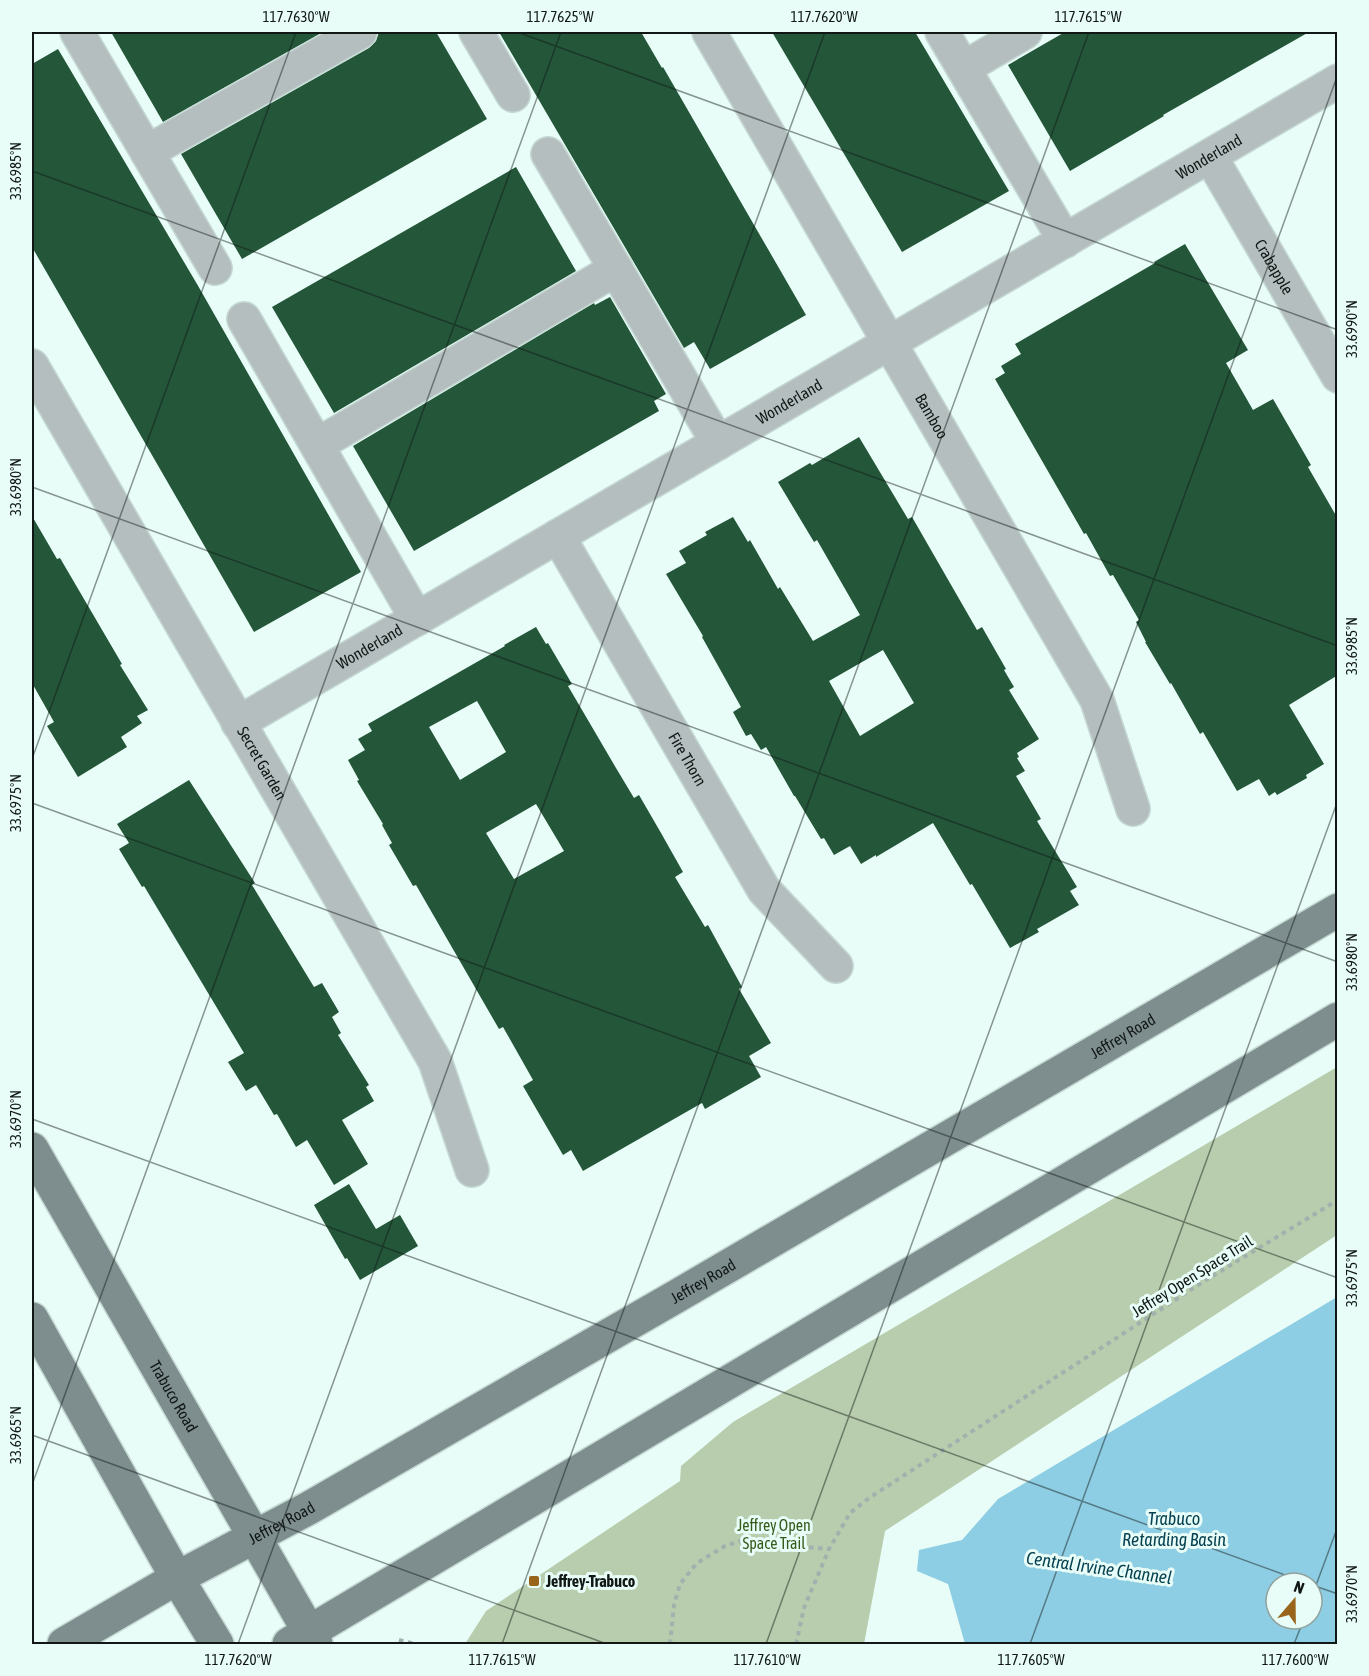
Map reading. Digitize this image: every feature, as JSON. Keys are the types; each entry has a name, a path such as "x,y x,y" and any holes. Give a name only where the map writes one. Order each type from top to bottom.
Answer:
{"main road":[{"name":"Jeffrey Road","path":"64,1644 177,1578 309,1508 667,1302 1338,909"},
{"path":"305,1640 1338,1019"},
{"name":"Trabuco Road","path":"32,1149 254,1537 305,1640"},
{"path":"32,1319 177,1578 217,1644"}],"street":[{"path":"77,32 215,268"},
{"path":"147,152 360,32"},
{"path":"476,32 513,94"},
{"name":"Bamboo","path":"710,32 1097,700 1133,808"},
{"path":"942,32 1065,241"},
{"path":"964,68 1025,32"},
{"name":"Wonderland","path":"238,723 1338,81"},
{"path":"548,154 718,443"},
{"name":"Crabapple","path":"1210,156 1338,376"},
{"path":"316,445 616,269"},
{"path":"244,319 417,619"},
{"name":"Secret Garden","path":"32,366 435,1061 472,1170"},
{"name":"Fire Thorn","path":"558,536 764,890 836,966"}],"path":[{"name":"Jeffrey Open Space Trail","path":"796,1644 804,1608 829,1549 850,1513 869,1498 1206,1280 1338,1200"},
{"path":"670,1644 674,1605 680,1584 696,1563 725,1546 750,1538 783,1545 829,1549"},
{"path":"399,1640 415,1644"}],"green space":[{"name":"Jeffrey Open Space Trail","path":"1337,1067 1337,1235 885,1531 864,1644 465,1644 486,1611 680,1481 681,1466 733,1422"}],"water":[{"name":"Trabuco Retarding Basin","path":"1337,1297 1337,1644 965,1644 948,1584 917,1571 919,1550 962,1540 998,1499"}],"building":[{"path":"111,32 323,32 163,122"},
{"path":"379,32 436,32 487,119 242,259 181,154 369,48 376,41"},
{"path":"499,32 641,32 806,315 710,369 694,342 684,348"},
{"path":"772,32 915,32 1009,191 902,252"},
{"path":"1065,32 1309,32 1070,171 1008,65"},
{"path":"58,49 197,284 361,572 254,632 32,247 32,64"},
{"path":"516,167 576,271 334,413 272,307"},
{"path":"1185,244 1248,350 1226,363 1253,410 1273,399 1311,465 1308,467 1338,519 1338,675 1289,705 1324,764 1306,775 1307,778 1277,795 1275,792 1269,796 1259,779 1237,791 1203,732 1200,734 1145,642 1136,622 1139,620 1113,575 1110,576 1086,533 1084,534 995,379 1005,373 1001,366 1021,354 1015,344"},
{"path":"610,297 666,394 654,401 659,411 414,551 353,446 594,303 595,305"},
{"path":"859,437 908,519 912,517 977,630 982,627 1014,687 1009,690 1039,739 1017,753 1019,757 1017,758 1025,771 1016,776 1041,819 1037,821 1077,887 1070,891 1079,905 1037,929 1039,932 1010,948 933,823 861,864 850,846 834,855 824,838 821,839 766,747 761,750 751,734 746,736 733,712 741,707 666,574 686,563 679,551 707,535 705,532 733,517 748,542 750,540 778,589 780,587 813,641 860,615 817,540 814,542 778,482 810,463 812,465","holes":["883,650 914,703 860,736 829,681"]},
{"path":"32,516 57,559 60,558 148,710 137,716 142,723 121,737 127,747 78,777 47,726 54,722 32,683"},
{"path":"536,627 546,644 548,643 572,684 568,686 616,768 634,798 639,795 683,872 675,877 705,927 708,925 742,987 739,989 771,1043 749,1056 761,1077 705,1109 702,1103 583,1171 571,1150 563,1155 523,1086 533,1080 503,1027 499,1029 416,885 413,886 389,845 392,843 383,824 357,781 359,780 348,760 365,750 358,739 372,731 368,724","holes":["477,701 506,752 460,780 429,727","536,804 564,851 514,879 486,833"]},
{"path":"189,780 255,883 252,885 314,987 322,983 339,1012 332,1017 341,1033 338,1035 369,1085 366,1087 374,1101 342,1120 368,1164 334,1185 307,1140 296,1147 277,1114 274,1115 256,1085 246,1091 228,1062 244,1053 144,886 142,887 119,849 129,843 117,824"},
{"path":"349,1184 376,1229 400,1215 418,1246 360,1280 347,1258 345,1259 314,1205"}],"place":[{"name":"Jeffrey-Trabuco","path":"534,1581"}],"water label":[{"name":"Central Irvine Channel","path":"1099,1568"}]}
